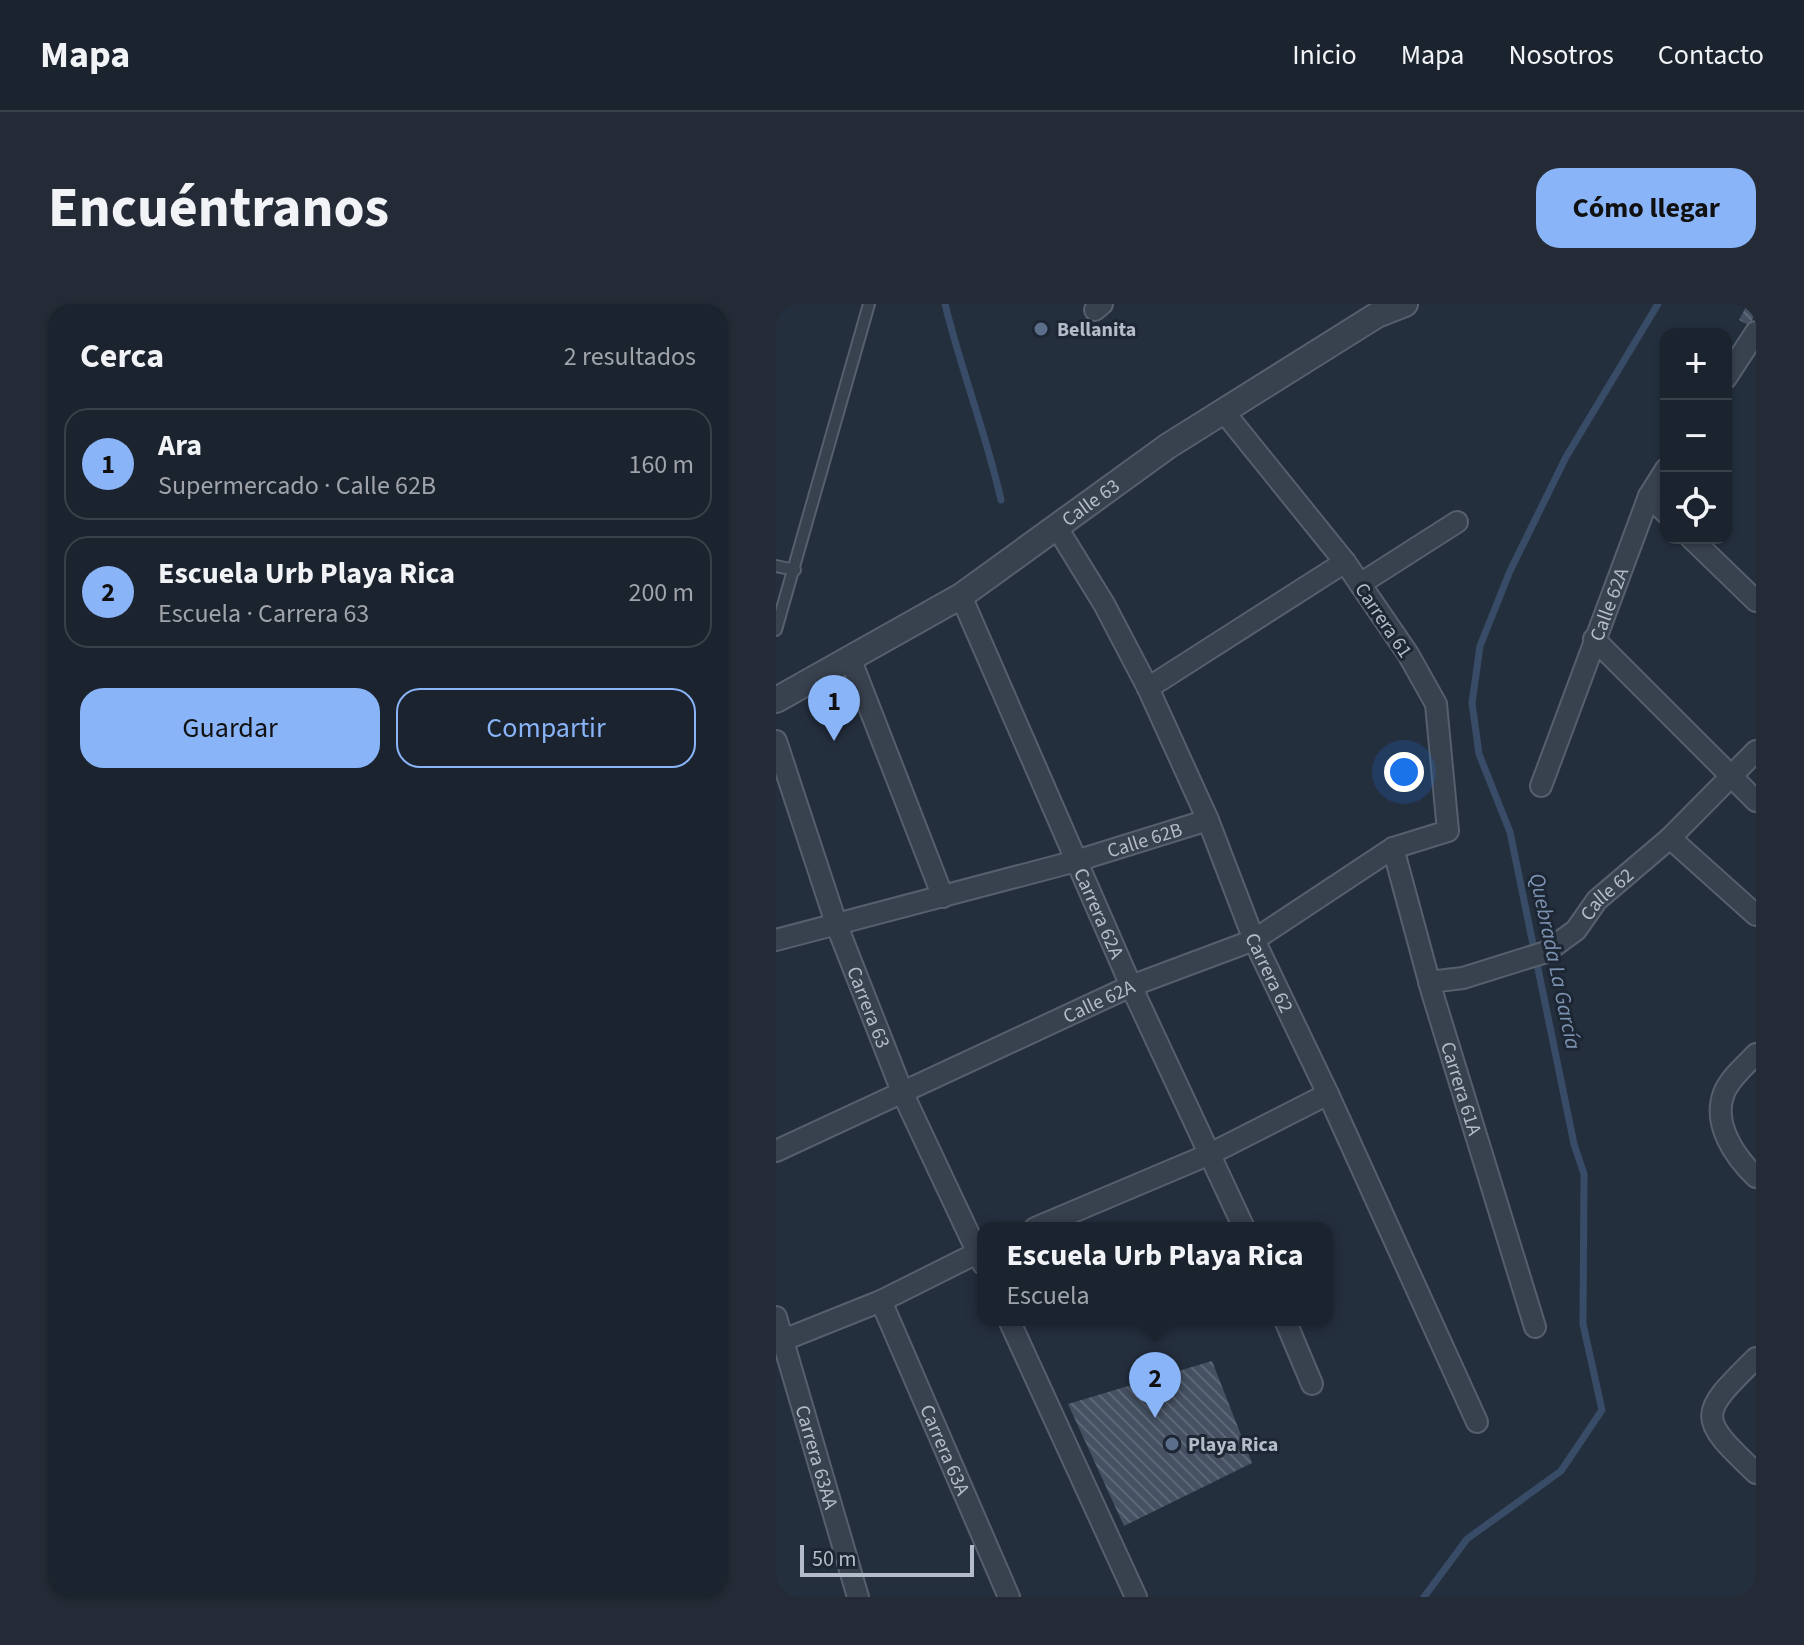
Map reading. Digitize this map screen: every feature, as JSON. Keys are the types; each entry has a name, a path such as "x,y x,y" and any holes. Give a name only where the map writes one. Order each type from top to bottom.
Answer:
{"street":[{"name":"Calle 63","path":"776,700 961,596 1168,446 1224,412 1372,310 1405,304"},
{"path":"1732,369 1756,332"},
{"name":"Carrera 61","path":"1224,412 1345,562 1408,654 1436,704 1448,831 1413,840"},
{"name":"Calle 62A","path":"1541,786 1649,496 1664,472"},
{"path":"1649,496 1660,507"},
{"path":"1360,584 1457,522"},
{"name":"Carrera 62","path":"1056,526 1104,604 1148,688 1208,820 1254,940 1328,1094 1477,1422"},
{"path":"1697,544 1756,601"},
{"path":"1148,688 1345,562"},
{"name":"Carrera 62A","path":"961,596 1131,986 1241,1222"},
{"path":"1594,639 1756,801"},
{"path":"850,658 943,897"},
{"name":"Carrera 63","path":"776,741 837,926 903,1094 977,1247"},
{"name":"Calle 62","path":"1429,982 1463,978 1546,952 1576,930 1597,900 1670,838 1756,751"},
{"name":"Calle 62B","path":"776,940 1076,861 1208,820"},
{"path":"1670,838 1756,915"},
{"name":"Calle 62A","path":"776,1151 1131,986 1254,940 1393,848 1413,840"},
{"name":"Carrera 61A","path":"1393,848 1429,982 1535,1327"},
{"path":"1756,1054 1724,1095 1723,1122 1729,1144 1756,1177"},
{"path":"1049,1222 1210,1154 1328,1094"},
{"path":"779,1342 881,1301 977,1257"},
{"name":"Carrera 63A","path":"881,1301 1009,1597"},
{"name":"Carrera 63AA","path":"776,1317 779,1342 858,1597"},
{"path":"1012,1326 1136,1597"},
{"path":"1288,1326 1312,1384"},
{"path":"1756,1358 1719,1395 1711,1415 1715,1434 1756,1473"}],"lane":[{"path":"776,630 869,304"},
{"path":"776,566 795,570"}],"building":[{"path":"1747,305 1756,310 1750,326 1739,320"},
{"path":"1212,1361 1252,1463 1124,1526 1068,1404"}],"waterway":[{"path":"945,304 1001,500"},
{"name":"Quebrada La García","path":"1424,1597 1467,1539 1561,1471 1602,1410 1583,1324 1584,1174 1574,1144 1510,832 1479,754 1472,703 1480,646 1510,571 1566,457 1658,304"}],"place":[{"name":"Bellanita","path":"1041,329"},
{"name":"Ara","path":"834,741"},
{"name":"Escuela Urb Playa Rica","path":"1155,1418"},
{"name":"Playa Rica","path":"1172,1444"}]}
